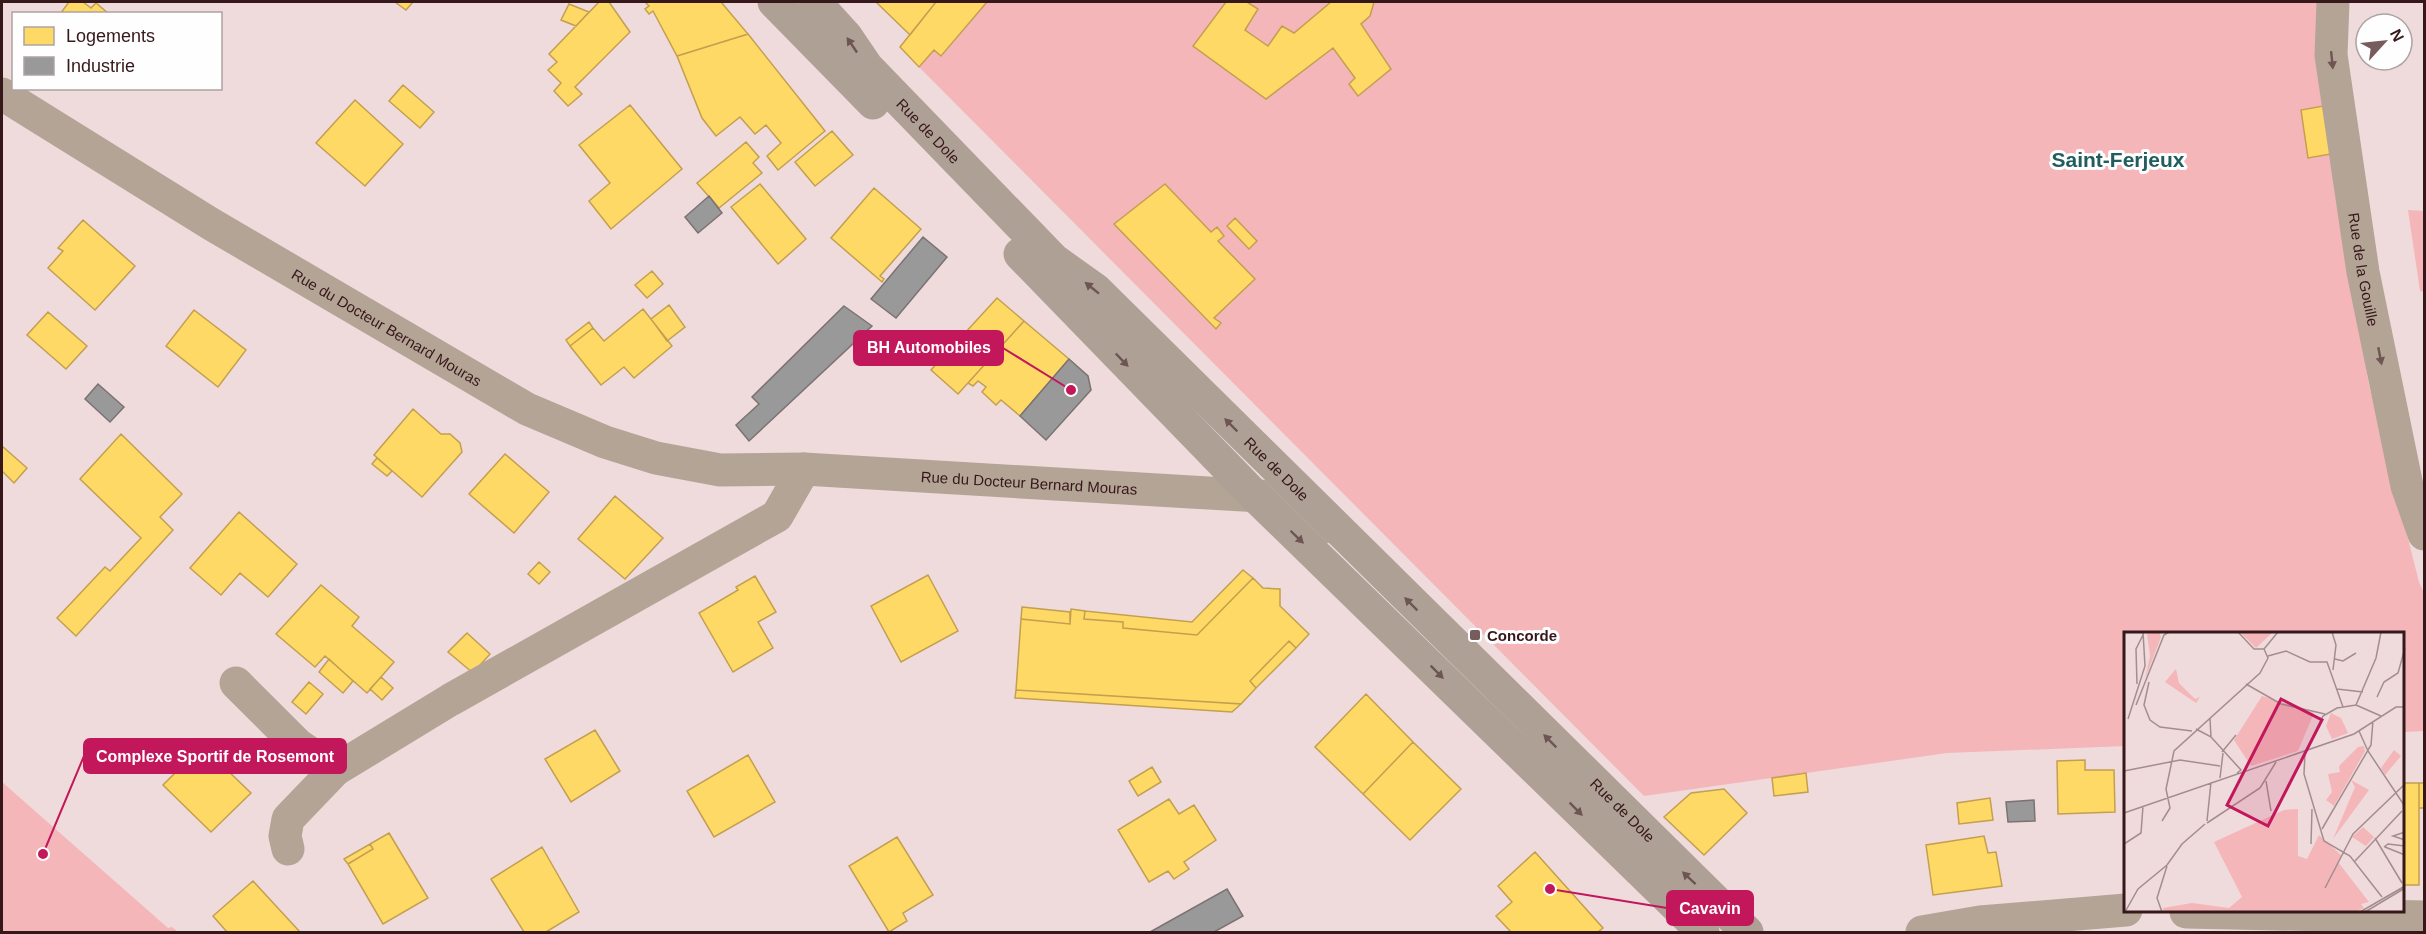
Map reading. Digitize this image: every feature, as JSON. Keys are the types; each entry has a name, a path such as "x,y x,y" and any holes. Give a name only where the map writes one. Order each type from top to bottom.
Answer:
{"main road":[{"name":"Rue de Dole","path":"774,2 1255,496 1703,933"},
{"name":"Rue de Dole","path":"815,2 846,36 867,67 1054,260 1096,290 1747,933"}],"street":[{"name":"Rue de la Gouille","path":"2333,2 2331,55 2363,272 2407,486 2424,534"},
{"name":"Rue du Docteur Bernard Mouras","path":"2,94 211,224 527,409 605,442 656,458 720,470 804,469 1275,497 1295,504 1362,555"},
{"path":"288,849 285,836 288,819 335,770 450,700 777,516 804,469"},
{"path":"236,683 298,745 335,770"},
{"path":"1922,933 1980,922 2124,910"},
{"path":"2234,913 2424,917"}],"shaded area":[{"path":"987,2 2320,2 2331,154 2369,385 2419,582 2424,593 2424,731 2405,732 2405,632 2124,632 2124,746 1947,753 1644,796 919,67 934,50 942,56"},
{"path":"2408,210 2424,211 2424,292 2420,291"},
{"path":"2,782 168,928 172,927 178,932 2,932"}],"building: Logements":[{"path":"69,2 83,2 91,8 96,3 107,12 62,12"},
{"path":"395,2 413,2 406,10"},
{"path":"599,2 609,2 630,32 575,87 582,94 568,106 554,91 561,83 548,70 557,62 549,54"},
{"path":"645,2 721,2 748,34 677,56 653,11 649,14 645,9 649,6"},
{"path":"876,2 936,2 910,35"},
{"path":"936,2 987,2 941,56 934,50 919,67 900,47"},
{"path":"1226,2 1247,2 1258,9 1245,30 1268,46 1282,26 1294,33 1331,2 1374,2 1370,16 1361,24 1391,69 1358,96 1349,84 1355,78 1333,48 1266,99 1193,46"},
{"path":"569,4 589,12 576,26 561,20"},
{"path":"748,34 825,131 778,170 767,156 781,143 766,125 755,134 740,117 716,136 702,118 677,56"},
{"path":"403,85 434,112 420,128 389,101"},
{"path":"355,100 403,144 365,186 316,143"},
{"path":"630,105 682,169 611,229 589,201 610,183 579,145"},
{"path":"2323,106 2331,154 2308,158 2301,110"},
{"path":"832,131 853,155 815,186 795,162"},
{"path":"746,142 759,157 753,163 762,173 719,208 697,183"},
{"path":"760,184 806,239 778,264 731,207"},
{"path":"1165,184 1211,232 1217,227 1224,236 1218,241 1255,279 1214,318 1221,323 1216,329 1114,224"},
{"path":"874,188 921,229 880,276 884,279 882,282 831,238"},
{"path":"1235,218 1257,241 1249,249 1227,226"},
{"path":"83,220 135,266 95,310 48,268 63,251 58,248"},
{"path":"652,271 663,284 647,298 635,285"},
{"path":"997,298 1024,321 958,394 931,370"},
{"path":"669,305 685,327 667,341 651,319"},
{"path":"643,309 672,346 634,378 624,367 601,385 570,346 593,328 604,341"},
{"path":"194,310 246,350 218,387 166,346"},
{"path":"48,312 87,346 66,369 27,335"},
{"path":"1024,321 1069,359 1020,416 1001,400 996,405 982,392 986,387 978,381 973,386 968,383"},
{"path":"589,322 593,328 570,346 566,340"},
{"path":"413,409 441,434 450,434 460,443 462,452 422,497 374,455"},
{"path":"121,434 182,494 160,517 173,530 76,636 57,618 105,567 110,571 141,538 80,479"},
{"path":"2,446 27,468 14,483 2,471"},
{"path":"505,454 549,492 514,533 469,494"},
{"path":"377,458 392,471 387,476 372,464"},
{"path":"615,496 663,538 625,579 578,539"},
{"path":"239,512 297,564 268,597 240,573 221,595 190,568"},
{"path":"539,562 550,572 539,584 528,574"},
{"path":"1243,570 1253,578 1197,635 1123,628 1123,622 1084,619 1085,611 1192,622"},
{"path":"928,575 958,631 901,662 871,606"},
{"path":"755,576 776,612 758,622 773,648 733,672 699,613 738,590 736,587"},
{"path":"1253,578 1263,588 1280,589 1280,606 1309,634 1296,648 1289,641 1250,681 1256,688 1241,704 1016,690 1021,619 1070,624 1071,609 1085,611 1084,619 1123,622 1123,628 1197,635"},
{"path":"321,585 359,617 352,626 394,662 367,693 325,656 315,667 276,634"},
{"path":"1022,607 1070,612 1070,624 1021,619"},
{"path":"467,633 490,654 473,673 448,652"},
{"path":"1289,641 1296,648 1256,688 1250,681"},
{"path":"329,659 353,681 343,693 319,672"},
{"path":"381,677 393,688 382,700 370,689"},
{"path":"309,682 323,694 306,714 292,702"},
{"path":"1016,690 1241,704 1232,712 1015,698"},
{"path":"1366,694 1413,742 1363,794 1315,747"},
{"path":"595,730 620,771 571,802 545,759"},
{"path":"1413,742 1461,789 1410,840 1363,794"},
{"path":"202,746 251,793 211,832 163,785"},
{"path":"748,755 775,802 714,837 687,791"},
{"path":"2085,760 2085,770 2114,770 2115,812 2058,814 2057,761"},
{"path":"1152,767 1161,782 1138,796 1129,781"},
{"path":"1806,773 1808,792 1774,796 1772,778"},
{"path":"2405,783 2419,783 2419,885 2405,885"},
{"path":"2419,783 2424,783 2424,808 2419,808"},
{"path":"1724,789 1747,813 1704,855 1664,817 1691,793"},
{"path":"1990,798 1993,820 1959,824 1957,803"},
{"path":"1169,799 1179,814 1194,805 1216,840 1184,862 1189,869 1174,879 1168,871 1149,882 1118,830"},
{"path":"389,833 428,898 383,924 348,864 373,849 370,844"},
{"path":"1984,836 1988,853 1996,852 2002,886 1933,895 1926,845"},
{"path":"897,837 933,895 903,913 907,921 889,932 849,866"},
{"path":"370,844 373,849 348,864 344,859"},
{"path":"542,847 579,912 546,932 524,932 491,879"},
{"path":"1535,852 1603,928 1598,932 1511,932 1496,916 1512,902 1498,886"},
{"path":"253,881 300,932 227,932 213,916"}],"building: Industrie":[{"path":"709,196 722,213 698,233 685,217"},
{"path":"923,237 947,257 896,318 871,299"},
{"path":"844,306 872,326 749,441 736,425 759,404 752,397"},
{"path":"1069,359 1088,376 1091,390 1046,440 1020,416"},
{"path":"98,384 124,407 110,422 85,399"},
{"path":"2034,800 2035,821 2008,822 2006,802"},
{"path":"1227,889 1243,916 1214,932 1150,932"}],"place":[{"name":"BH Automobiles","path":"1071,390"},
{"name":"Concorde","path":"1475,635"},
{"name":"Complexe Sportif de Rosemont","path":"43,854"},
{"name":"Cavavin","path":"1550,889"}],"district":[{"name":"Saint-Ferjeux","path":"2118,159"}]}
